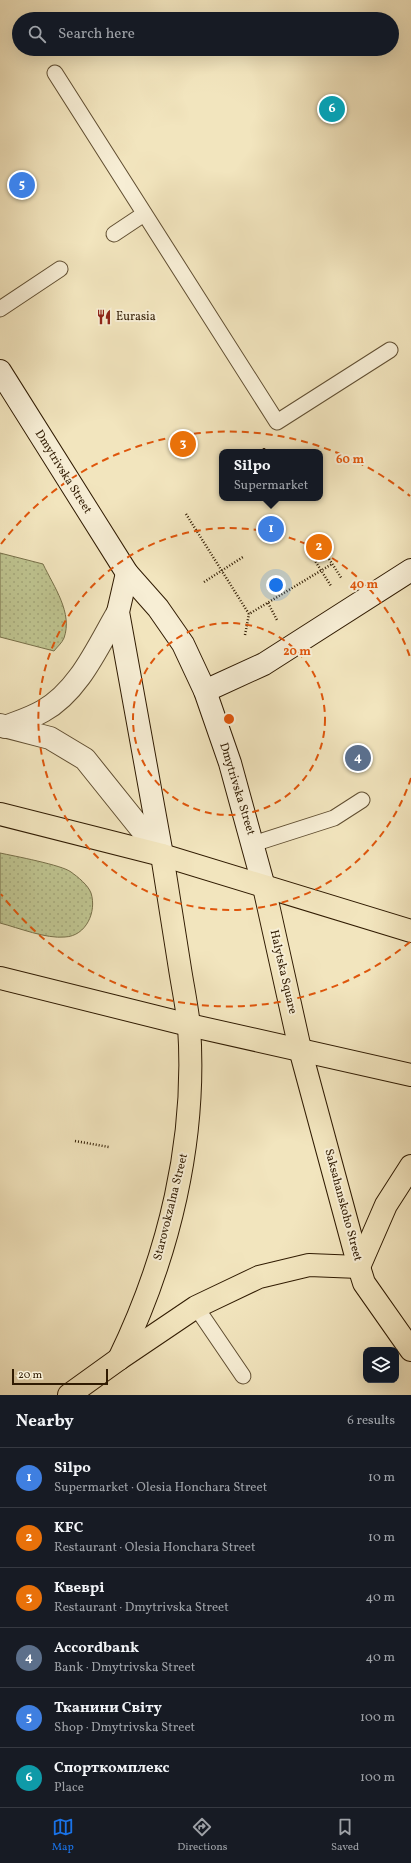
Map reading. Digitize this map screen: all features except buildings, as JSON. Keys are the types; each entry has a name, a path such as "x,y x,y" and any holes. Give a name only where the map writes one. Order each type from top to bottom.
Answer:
{"main road":[{"name":"Dmytrivska Street","path":"0,371 127,573 158,608 183,644 205,691 230,763 264,887"},
{"path":"205,691 264,664 411,570"},
{"path":"3,726 43,711 68,692 87,665 118,612 127,573"},
{"path":"118,612 162,856 189,1025"},
{"path":"3,726 50,738 85,759 162,856"},
{"path":"0,814 162,856 411,931"},
{"name":"Halytska Square","path":"264,887 300,1049"},
{"path":"0,978 189,1025 411,1075"},
{"name":"Starovokzalna Street","path":"119,1359 135,1324 156,1269 178,1188 185,1154 190,1099 189,1025"},
{"name":"Saksahanskoho Street","path":"300,1049 364,1283 411,1350"},
{"path":"359,1267 386,1205 411,1166"},
{"name":"Starovokzalna Street","path":"69,1395 119,1359 196,1308 259,1277 282,1270 309,1265 359,1267"}],"lane":[{"path":"55,73 277,422 390,350"},
{"path":"114,234 144,214"},
{"path":"0,309 60,269"},
{"path":"253,844 334,818 362,800"},
{"path":"196,1308 243,1376"}],"path":[{"path":"186,514 249,614 245,635"},
{"path":"311,541 305,545 331,586"},
{"path":"204,582 243,557"},
{"path":"329,559 342,579"},
{"path":"249,614 332,564"},
{"path":"268,603 277,620"},
{"path":"75,1141 110,1147"}],"green space":[{"path":"0,553 43,564 61,600 66,619 64,638 54,651 0,637"},
{"path":"0,853 58,866 66,869 80,879 90,890 92,900 91,915 84,928 72,936 58,937 32,933 0,923"}],"place":[{"name":"Спорткомплекс","path":"332,109"},
{"name":"Тканини Світу","path":"22,185"},
{"name":"Eurasia","path":"104,317"},
{"name":"Квеврі","path":"183,444"},
{"name":"Silpo","path":"271,529"},
{"name":"KFC","path":"319,547"},
{"name":"Accordbank","path":"358,758"}]}
